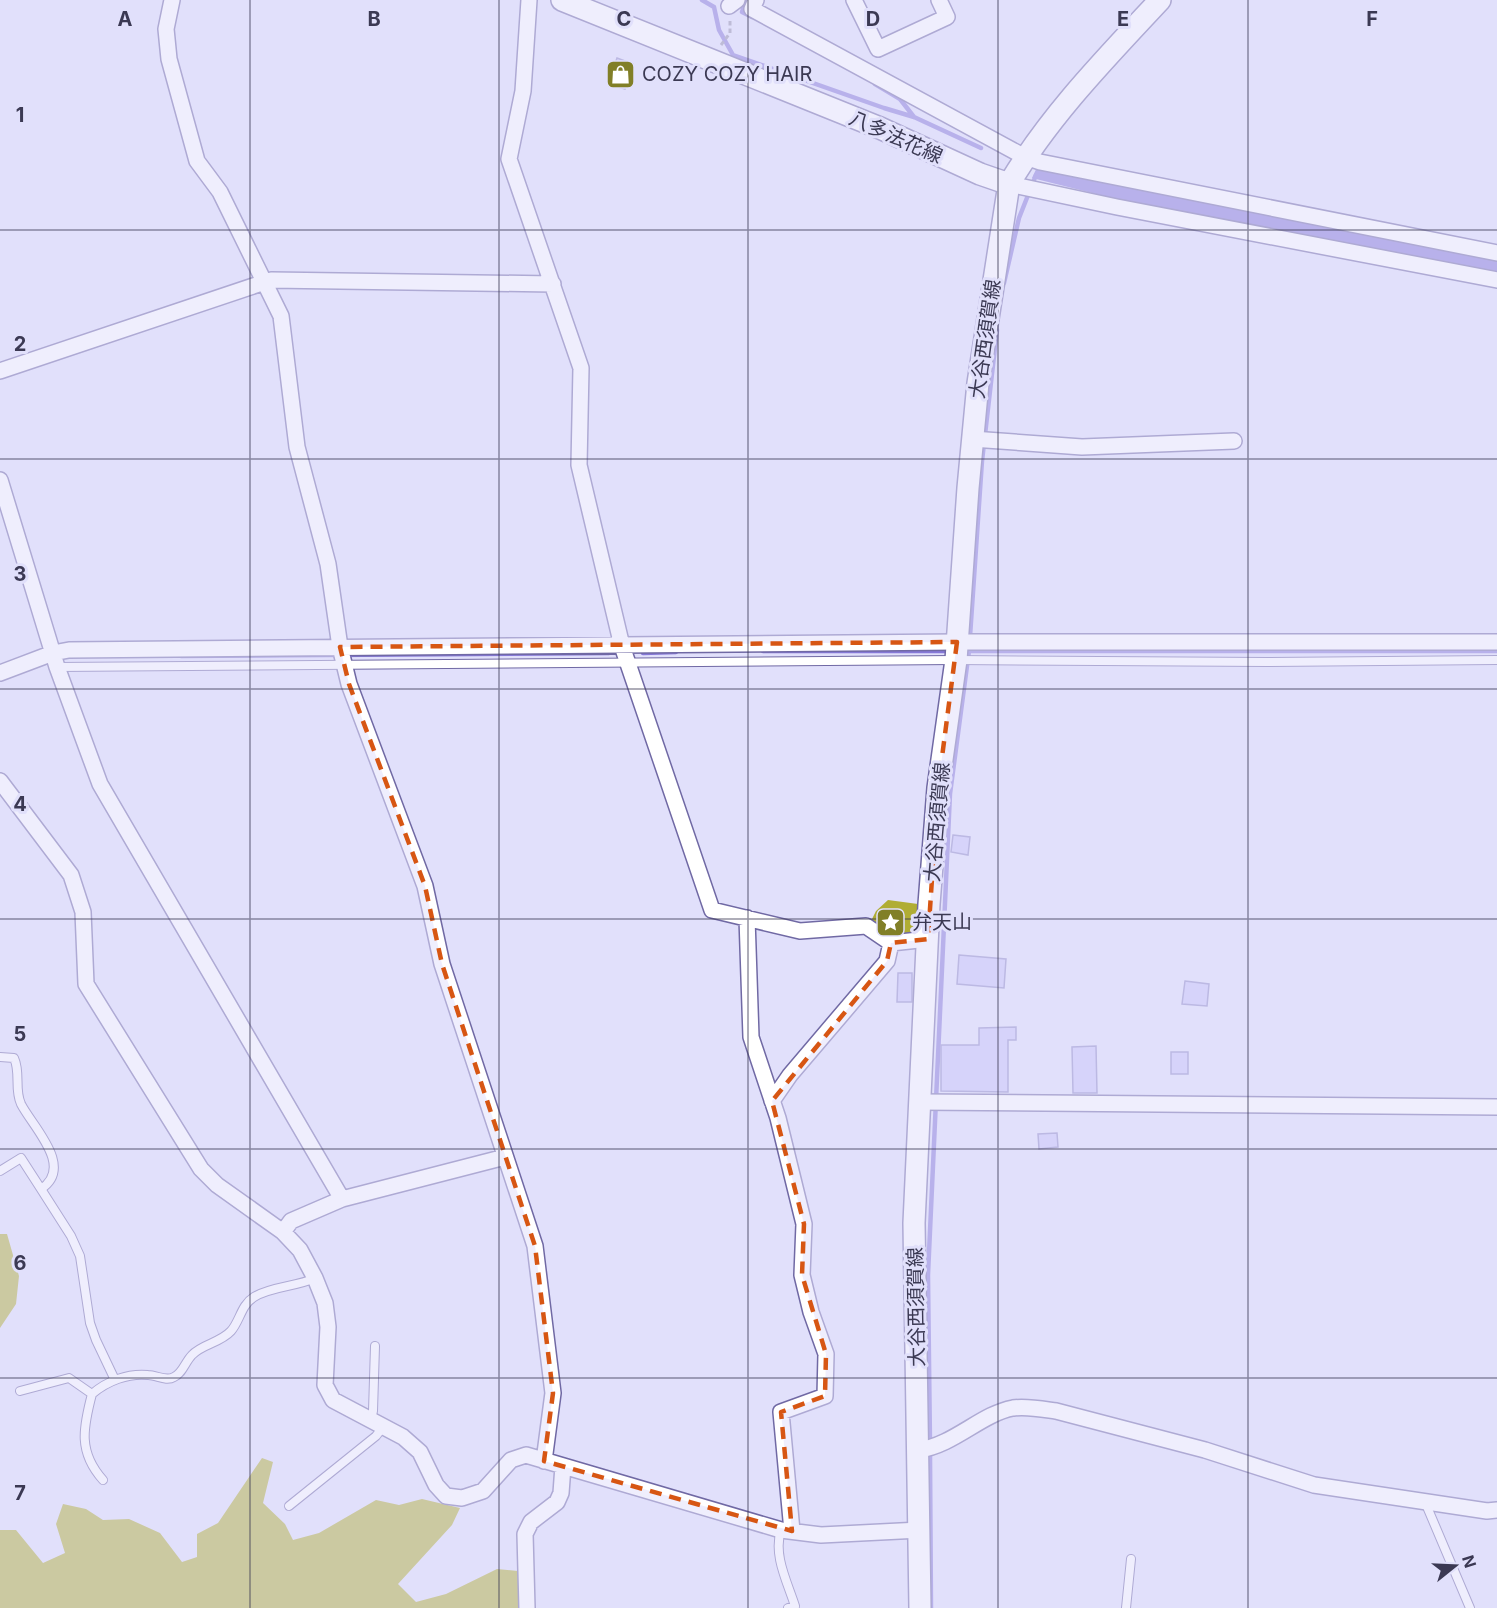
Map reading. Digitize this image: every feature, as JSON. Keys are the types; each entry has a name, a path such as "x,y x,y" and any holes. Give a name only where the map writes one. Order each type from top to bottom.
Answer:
{"main road":[{"name":"八多法花線","path":"562,0 880,128 980,174 1009,184"},
{"path":"1009,184 1025,157 1066,102 1160,0"},
{"name":"大谷西須賀線","path":"920,1608 914,1223 928,939 938,788 957,651 978,383 1009,184"}],"street":[{"path":"171,0 166,29 169,59 196,161 220,192 281,316 297,447 328,564 342,655 349,684 425,886 442,964 535,1246 553,1393 544,1461"},
{"path":"529,0 523,91 509,159 581,368 579,465 622,646 712,910 800,931 866,926 891,943 928,939"},
{"path":"756,0 752,9 1025,157 1171,189 1313,215 1497,253"},
{"path":"854,0 878,49 947,17 939,0"},
{"path":"1009,184 1497,280"},
{"path":"0,371 264,281 553,284"},
{"path":"972,439 1082,447 1234,441"},
{"path":"0,480 55,660 100,784 342,1199"},
{"path":"0,673 55,660 69,650 342,655 622,646 957,651 1497,642"},
{"path":"2,791 71,874 83,912 86,984 201,1169 217,1185 283,1232 300,1250 325,1303 328,1327 325,1385 333,1400 403,1437 420,1452 436,1485 446,1496 462,1498 483,1491 511,1461 525,1455 787,1531 821,1536 920,1530"},
{"path":"747,918 752,1036 772,1101 804,1224 802,1275 811,1312 826,1354 825,1396 782,1412 787,1531"},
{"path":"772,1101 790,1075 887,961 891,943"},
{"path":"919,1102 1497,1107"},
{"path":"283,1232 291,1221 342,1199 505,1157"},
{"path":"919,1450 935,1448 1000,1412 1014,1408 1033,1408 1056,1411 1205,1450 1314,1485 1487,1511 1497,1510"},
{"path":"527,1608 525,1534 531,1522 557,1503 561,1493 563,1466"}],"lane":[{"path":"342,655 628,662 957,651 1278,662 1497,660"},
{"path":"0,1056 14,1058 18,1067 17,1087 20,1102 44,1136 50,1152 54,1171 50,1183 41,1189"},
{"path":"0,1171 21,1158 71,1236 80,1256 90,1323 115,1380"},
{"path":"103,1480 93,1468 84,1445 85,1423 92,1394 115,1380 133,1375 171,1379 178,1375 192,1355 201,1347 226,1336 233,1329 242,1310 252,1298 261,1293 298,1285 315,1278"},
{"path":"289,1506 376,1436 377,1424 373,1411 375,1346"},
{"path":"20,1391 69,1378 92,1394"},
{"path":"1425,1502 1470,1608"},
{"path":"787,1531 778,1541 778,1554 795,1606 788,1608"},
{"path":"1126,1608 1131,1559"}],"path":[{"path":"708,60 730,33 733,3"}],"highlighted area":[{"path":"957,642 938,788 928,939 891,943 887,961 772,1101 804,1224 802,1275 826,1354 825,1396 781,1412 792,1531 544,1461 553,1393 535,1246 442,964 425,886 349,684 340,647"}],"shaded area":[{"path":"1038,165 1138,190 1299,217 1497,259 1497,273 1120,200 1032,178"},
{"path":"888,900 918,904 920,930 899,940 888,937 869,925 876,911"},
{"path":"0,1234 7,1234 19,1276 16,1304 0,1328"},
{"path":"262,1458 273,1462 263,1503 285,1524 293,1540 319,1533 376,1500 399,1505 422,1499 460,1508 452,1525 398,1584 416,1602 446,1594 497,1569 518,1571 519,1608 0,1608 0,1530 16,1530 43,1563 65,1553 56,1524 63,1504 86,1509 103,1520 129,1519 160,1533 182,1562 197,1557 197,1534 218,1523"}],"building":[{"name":"COZY COZY HAIR","path":"617,58 633,64 625,89 608,84"},
{"path":"953,835 970,837 968,855 951,852"},
{"path":"959,955 1006,959 1004,988 957,984"},
{"path":"898,973 912,973 912,1002 897,1002"},
{"path":"1185,981 1209,984 1207,1006 1182,1004"},
{"path":"1016,1027 1016,1040 1008,1040 1008,1092 941,1091 941,1045 979,1045 979,1028"},
{"path":"1096,1046 1097,1093 1073,1093 1072,1047"},
{"path":"1171,1052 1188,1052 1188,1074 1171,1074"},
{"path":"1057,1133 1058,1147 1039,1149 1038,1134"}],"waterway":[{"path":"702,0 714,7 719,30 733,55 914,117 981,148"},
{"path":"746,0 742,12 752,17"},
{"path":"875,84 900,99 914,117"},
{"path":"1004,283 1019,218 1036,175"},
{"path":"930,1443 928,1275 950,794 969,651 982,461 997,330"},
{"path":"763,651 949,651"},
{"path":"967,651 1497,651"},
{"path":"643,653 676,652"},
{"path":"181,656 609,653"},
{"path":"930,1452 931,1608"}],"place":[{"name":"COZY COZY HAIR","path":"621,74"},
{"name":"弁天山","path":"891,922"}]}
